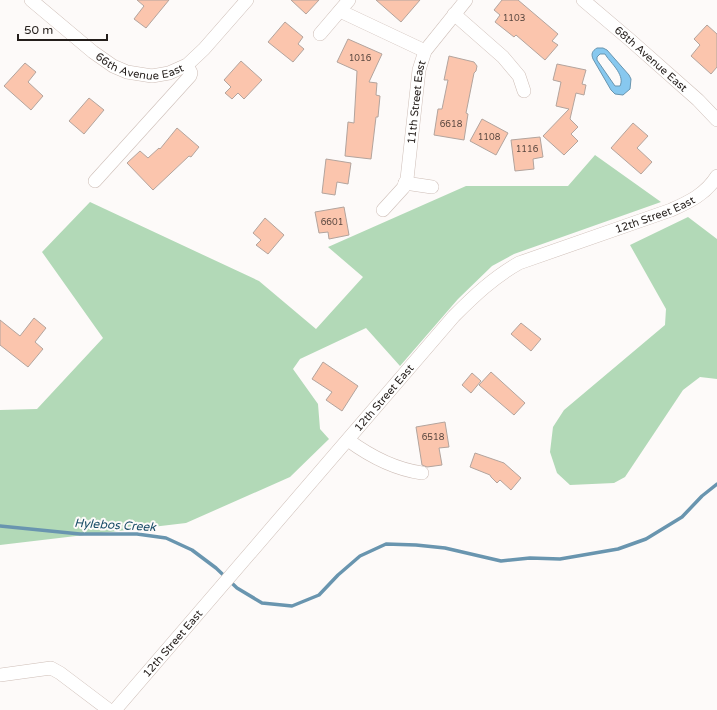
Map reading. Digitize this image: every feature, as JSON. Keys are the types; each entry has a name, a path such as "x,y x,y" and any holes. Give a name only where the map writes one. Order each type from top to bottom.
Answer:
{"street":[{"name":"66th Avenue East","path":"31,0 93,52 113,66 136,74 152,76 169,73 187,65 191,73 190,76 95,181"},
{"path":"187,65 204,49 247,0"},
{"path":"320,34 350,0"},
{"name":"11th Street East","path":"383,210 403,188 405,183 412,146 419,70 425,51 466,0"},
{"name":"68th Avenue East","path":"583,0 712,113 717,120"},
{"path":"340,11 425,51"},
{"path":"454,14 503,57 519,76 524,91"},
{"name":"12th Street East","path":"115,710 454,316 475,295 501,273 519,263 664,213 685,204 701,194 717,176"},
{"path":"405,183 432,187"},
{"path":"348,440 359,448 392,466 422,473"},
{"path":"0,675 51,668 60,673 109,710"}],"green space":[{"path":"595,155 661,202 514,254 492,266 458,299 400,366 366,328 300,359 293,369 318,404 320,429 329,439 290,477 186,523 0,545 0,410 37,409 103,338 42,252 90,202 259,281 316,329 363,277 328,247 466,186 568,186"},
{"path":"688,217 717,239 717,379 700,377 683,390 625,477 614,483 570,485 557,473 550,452 553,427 564,410 665,325 666,309 630,245"}],"water":[{"path":"597,48 607,50 629,75 631,79 630,89 623,95 615,94 611,90 593,59 592,53","holes":["600,54 605,54 620,75 620,86 615,86 597,60 597,57"]}],"building":[{"path":"137,0 169,0 146,28 134,19 144,6"},
{"path":"291,0 319,0 306,14"},
{"path":"376,0 420,0 401,22"},
{"path":"502,0 518,0 558,34 552,41 558,45 545,60 516,35 514,37 495,22 500,15 494,10"},
{"path":"285,22 303,37 298,44 304,49 293,62 268,42"},
{"path":"707,25 717,34 717,67 711,74 691,56 700,45 694,39"},
{"path":"348,39 382,54 369,82 377,83 376,95 380,96 371,159 345,156 348,122 354,123 357,71 337,62"},
{"path":"449,56 474,62 477,66 474,73 466,113 468,114 464,140 434,135 438,109 442,109 448,80 444,80"},
{"path":"241,61 262,80 244,99 238,93 232,99 225,93 231,87 224,80"},
{"path":"25,63 36,72 28,82 43,96 31,110 4,86"},
{"path":"557,64 586,70 582,84 586,85 584,95 576,93 570,119 578,127 571,134 578,141 564,155 543,136 569,109 556,106 561,82 553,80"},
{"path":"89,98 104,110 84,134 69,121"},
{"path":"482,119 508,133 496,155 470,141"},
{"path":"633,123 648,136 637,148 652,162 641,174 611,148"},
{"path":"177,128 199,147 191,157 189,156 153,190 127,163 140,151 148,158 159,148 160,149"},
{"path":"540,137 543,157 533,159 534,169 515,171 511,140"},
{"path":"326,159 351,163 348,184 337,182 335,195 322,193"},
{"path":"344,207 349,235 329,239 328,232 319,233 315,212"},
{"path":"265,218 284,235 268,254 256,245 261,240 253,233"},
{"path":"34,318 46,328 35,342 43,349 28,367 0,345 0,320 20,336"},
{"path":"521,323 541,339 531,351 511,334"},
{"path":"323,362 358,386 342,411 326,400 332,392 312,379"},
{"path":"491,372 525,403 514,415 479,385"},
{"path":"472,373 481,381 471,393 462,385"},
{"path":"445,422 449,447 439,448 442,465 427,467 422,465 416,427"},
{"path":"475,453 504,463 521,478 511,490 500,480 497,483 490,475 470,467"}],"waterway":[{"name":"Hylebos Creek","path":"0,526 80,534 137,534 166,538 192,550 216,568 237,588 262,603 292,606 319,595 338,575 360,556 386,544 445,548 501,561 530,558 560,559 618,549 646,539 682,517 702,496 717,484"}]}
